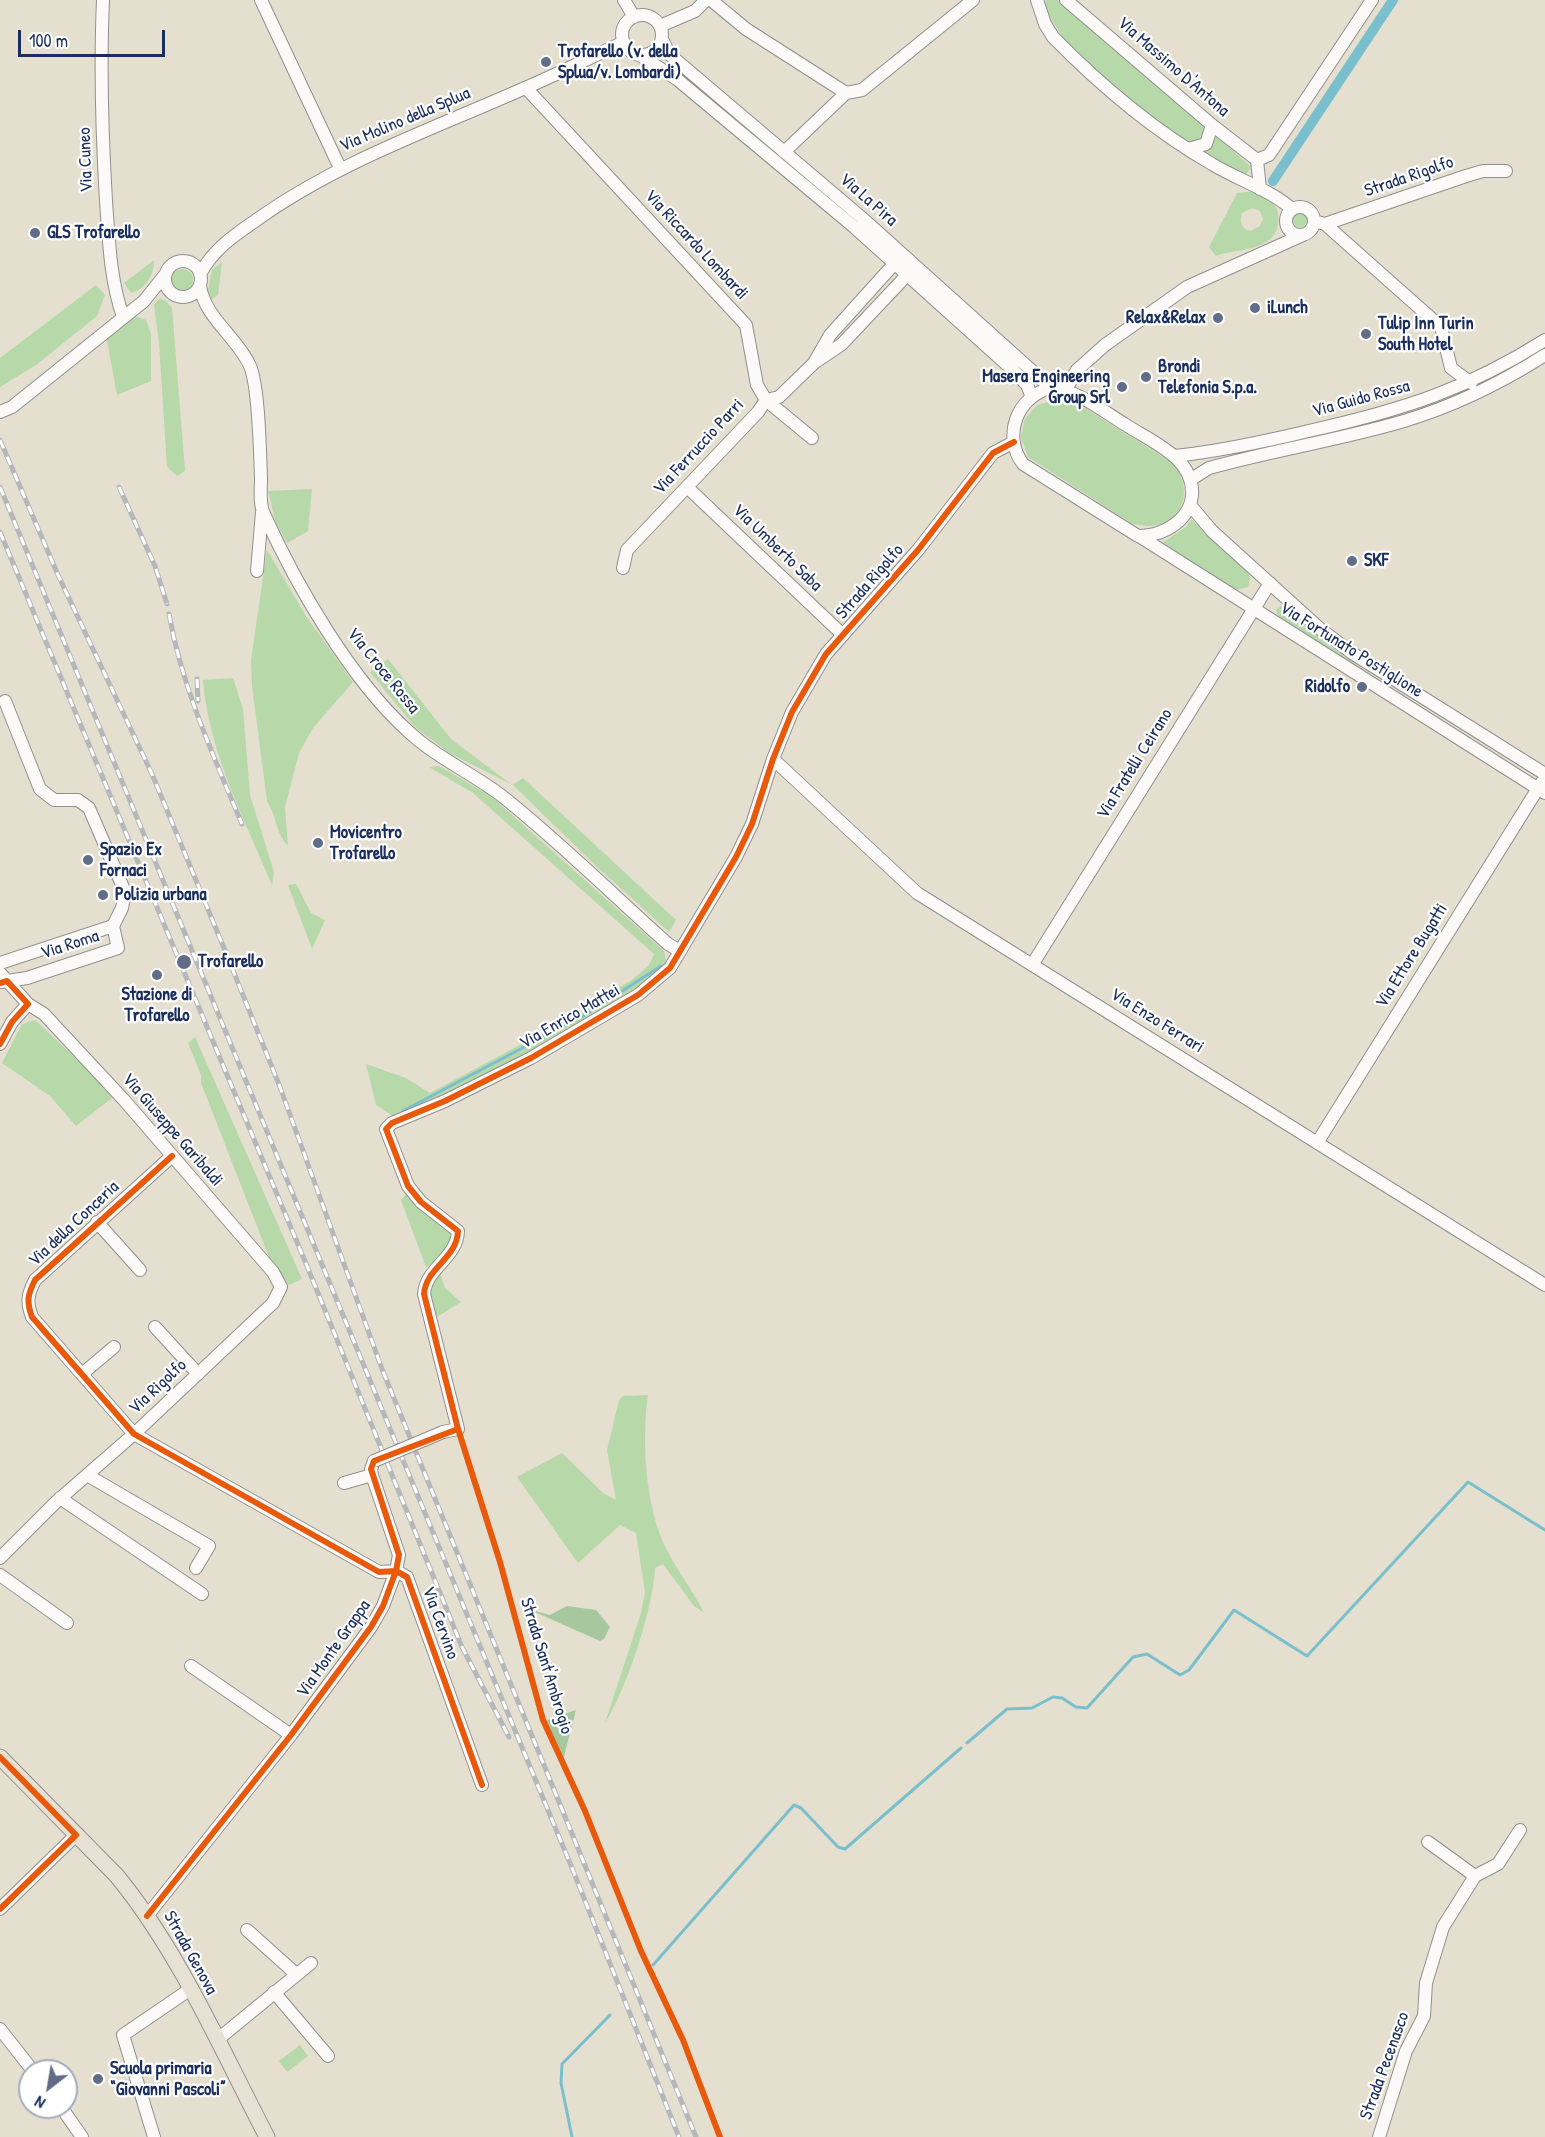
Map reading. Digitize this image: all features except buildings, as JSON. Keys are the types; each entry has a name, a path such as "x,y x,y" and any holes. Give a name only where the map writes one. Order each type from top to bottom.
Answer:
{"main road":[{"name":"Strada Genova","path":"0,1757 117,1876 147,1916 217,2040 267,2137"}],"street":[{"name":"Via Cuneo","path":"103,0 101,58 105,182 111,275 123,317"},
{"path":"261,0 340,168"},
{"path":"624,0 634,16"},
{"path":"661,33 652,17 634,16 625,24 624,42 627,47 638,54 655,49 661,33 706,0"},
{"path":"711,0 746,29 846,93"},
{"path":"784,152 846,93 862,90 973,0"},
{"path":"1037,0 1046,24 1066,50 1137,113 1188,149 1280,199 1292,209"},
{"name":"Via Massimo D'Antona","path":"1066,0 1212,125 1257,160"},
{"path":"1260,189 1257,160 1269,155 1372,0"},
{"name":"Via La Pira","path":"661,33 669,54 934,281 1051,388"},
{"name":"Via Molino della Splua","path":"187,261 213,253 279,203 340,168 526,88 624,42"},
{"name":"Via La Pira","path":"638,54 678,80 895,262 1013,370 1027,385 1032,397"},
{"name":"Via Riccardo Lombardi","path":"526,88 746,325 757,385 766,400 812,438"},
{"path":"1188,149 1206,144 1212,125"},
{"name":"Strada Rigolfo","path":"1320,222 1483,171 1506,171"},
{"path":"1292,209 1301,207 1309,210 1441,327 1451,368 1470,383"},
{"path":"1264,252 1281,235 1292,209"},
{"path":"1287,222 1293,232 1305,234"},
{"path":"1065,391 1077,370 1130,325 1186,287 1305,234 1320,222"},
{"name":"Via Molino della Splua","path":"200,280 213,253"},
{"path":"0,412 7,404 144,301 175,262 187,261 200,280 192,295 144,301"},
{"path":"814,363 830,335 895,262"},
{"path":"814,363 842,344 908,274"},
{"path":"164,276 175,296"},
{"name":"Via Croce Rossa","path":"200,280 201,297 250,366 256,407 262,511 328,631 372,691 407,731 439,757 501,796 668,944 680,951"},
{"name":"Via Croce Rossa","path":"175,296 211,314"},
{"path":"853,309 865,319"},
{"name":"Via Guido Rossa","path":"1175,456 1255,444 1378,415 1470,383 1504,366 1545,340"},
{"name":"Via Guido Rossa","path":"1190,480 1209,468 1421,415 1509,377 1545,355"},
{"name":"Via Ferruccio Parri","path":"623,568 627,550 758,412 766,400 779,397 814,363"},
{"path":"1014,442 1014,422 1024,405 1032,397 1051,388 1082,398 1175,456 1190,480 1190,506 1186,514 1172,526 1157,534 1138,536"},
{"name":"Strada Rigolfo","path":"772,759 792,712 826,654 918,550 993,453 1014,442"},
{"name":"Via Fortunato Postiglione","path":"1014,442 1018,456 1030,470 1541,791"},
{"name":"Via Umberto Saba","path":"687,487 843,636"},
{"name":"Via Fortunato Postiglione","path":"1190,506 1212,531 1319,628 1374,667 1545,776"},
{"path":"258,570 262,511"},
{"name":"Via Fratelli Ceirano","path":"1032,965 1270,583"},
{"path":"1366,681 1374,667"},
{"path":"5,701 40,789 54,800 78,800 89,808 125,892 122,908 113,926"},
{"name":"Via Enrico Mattei","path":"372,1475 371,1468 374,1461 442,1432 458,1429 424,1294 424,1284 458,1242 458,1231 448,1220 421,1202 408,1186 386,1129 392,1123 445,1101 578,1032 638,995 670,968 736,857 752,824 772,759"},
{"name":"Via Enzo Ferrari","path":"772,759 917,893 1545,1285"},
{"name":"Via Ettore Bugatti","path":"1317,1143 1541,791 1545,776"},
{"name":"Via Roma","path":"0,963 113,926 118,948 27,978 2,979"},
{"name":"Via Giuseppe Garibaldi","path":"2,979 62,1032 273,1272 281,1287"},
{"path":"0,1044 12,1022 28,1004"},
{"name":"Via della Conceria","path":"134,1434 32,1317 28,1306 28,1293 36,1280 172,1156"},
{"path":"97,1222 140,1270"},
{"name":"Via Rigolfo","path":"0,1558 60,1498 134,1434 273,1303 281,1287"},
{"path":"155,1327 198,1374"},
{"path":"82,1374 114,1347"},
{"path":"134,1434 379,1572 396,1571 399,1555 372,1475 344,1483"},
{"path":"87,1475 209,1546 196,1568"},
{"path":"60,1498 202,1594"},
{"name":"Via Monte Grappa","path":"147,1916 291,1735 371,1627 383,1606 396,1571"},
{"name":"Via Cervino","path":"396,1571 407,1576 482,1785"},
{"path":"0,1575 67,1623"},
{"path":"191,1666 291,1735"},
{"name":"Strada Pecenasco","path":"1379,2137 1406,2051 1424,2016 1426,1983 1443,1928 1475,1876 1498,1864 1520,1830"},
{"path":"0,1909 76,1835"},
{"path":"1428,1842 1475,1876"},
{"path":"247,1930 296,1974"},
{"path":"217,2040 311,1963"},
{"path":"154,2137 123,2035 189,1990"},
{"path":"274,1992 328,2056"},
{"path":"0,2029 24,2059"},
{"path":"69,2119 82,2137"}],"green space":[{"path":"1046,0 1059,0 1203,125 1205,139 1189,144 1107,84 1071,47 1056,27 1044,5"},
{"path":"1214,134 1251,167 1245,176 1201,153 1211,144"},
{"path":"1255,191 1269,200 1277,211 1277,228 1271,238 1260,245 1216,256 1209,247 1237,193","holes":["1252,208 1260,211 1263,219 1260,226 1250,231 1245,228 1241,221 1242,213"]},
{"path":"1300,213 1305,215 1307,220 1305,225 1300,227 1295,225 1293,220 1295,215"},
{"path":"154,260 153,271 148,281 131,293 124,283"},
{"path":"222,262 218,295 209,301 207,296 212,270"},
{"path":"182,269 190,272 193,280 190,288 182,291 174,288 171,280 174,272"},
{"path":"96,285 105,295 97,316 36,365 0,387 0,358"},
{"path":"159,299 165,300 172,308 185,471 177,476 167,467 159,343 154,305"},
{"path":"134,316 146,320 151,334 151,381 117,395 106,335"},
{"path":"1063,397 1075,402 1173,463 1181,476 1184,489 1183,501 1178,511 1170,519 1160,524 1146,526 1131,523 1028,457 1021,437 1025,419 1037,405"},
{"path":"312,489 308,531 287,543 276,523 268,491"},
{"path":"1191,519 1248,572 1250,578 1248,587 1236,590 1162,543 1186,527"},
{"path":"267,550 306,616 353,682 313,728 299,753 285,807 288,846 267,801 252,686 251,660"},
{"path":"1282,605 1330,646 1367,672 1366,674 1279,618 1276,610"},
{"path":"388,659 451,739 510,784 449,753 415,727 370,672"},
{"path":"233,678 243,709 250,795 274,872 272,885 229,785 212,733 207,707 203,680"},
{"path":"439,766 492,797 664,951 667,967 618,1002 524,1055 393,1116 376,1105 366,1064 406,1078 430,1093 533,1038 632,980 649,965 654,954 473,793 429,767"},
{"path":"523,778 676,920 669,932 595,865 512,785"},
{"path":"296,884 311,913 325,920 312,949 288,885"},
{"path":"35,1020 84,1066 112,1098 76,1126 50,1096 2,1063 22,1024"},
{"path":"195,1037 302,1279 289,1285 271,1262 201,1083 201,1075 188,1043"},
{"path":"406,1194 440,1217 452,1233 443,1253 426,1267 401,1200"},
{"path":"439,1270 445,1288 461,1302 437,1317 427,1295"},
{"path":"648,1395 645,1446 654,1516 668,1553 704,1613 694,1606 663,1564 655,1568 649,1605 638,1648 622,1690 605,1723 641,1613 645,1592 636,1533 620,1525 578,1563 517,1477 562,1453 603,1493 616,1500 607,1450 619,1400 623,1396"},
{"path":"567,1606 596,1610 610,1627 604,1639 600,1641 528,1609 550,1615"},
{"path":"576,1710 563,1760 545,1721"},
{"path":"300,2045 308,2056 287,2072 279,2061"}],"waterway":[{"path":"1273,181 1393,0"},
{"path":"403,1111 585,1015 661,966"},
{"path":"967,1743 1007,1709 1032,1708 1053,1697 1062,1698 1076,1707 1087,1708 1133,1657 1147,1654 1180,1675 1189,1670 1234,1610 1307,1656 1468,1482 1545,1530"},
{"path":"653,1965 794,1805 801,1808 838,1847 845,1849 961,1748"},
{"path":"572,2137 561,2083 562,2064 610,2015"}],"railway":[{"path":"0,440 58,575 152,774 224,948 280,1087 382,1369 696,2137"},
{"path":"0,487 572,1868 679,2137"},
{"path":"119,487 155,566 167,604"},
{"path":"0,532 307,1266 462,1647 509,1737"},
{"path":"169,614 190,694 242,824"},
{"path":"197,679 198,701"}],"cycle path":[{"name":"Strada Sant'Ambrogio","path":"720,2137 683,2040 641,1951 585,1811 543,1720 500,1562 458,1429 424,1294 430,1277 453,1249 458,1231 421,1202 408,1186 386,1129 392,1123 445,1101 531,1058 638,995 670,968 736,857 752,824 773,759 792,712 826,654 918,550 993,453 1014,442"},
{"path":"0,983 7,981 28,1004 12,1022 0,1044"},
{"path":"147,1916 291,1735 371,1627 383,1606 396,1571 379,1572 134,1434 32,1317 29,1298 35,1280 172,1156"},
{"path":"458,1429 374,1461 371,1469 399,1555 396,1571 407,1577 482,1785"},
{"path":"0,1757 76,1835 0,1909"}],"place":[{"name":"Trofarello (v. della Splua/v. Lombardi)","path":"546,62"},
{"name":"GLS Trofarello","path":"35,233"},
{"name":"iLunch","path":"1255,308"},
{"name":"Relax&Relax","path":"1218,318"},
{"name":"Tulip Inn Turin South Hotel","path":"1366,334"},
{"name":"Brondi Telefonia S.p.a.","path":"1146,377"},
{"name":"Masera Engineering Group Srl","path":"1122,387"},
{"name":"SKF","path":"1352,561"},
{"name":"Ridolfo","path":"1362,687"},
{"name":"Movicentro Trofarello","path":"318,843"},
{"name":"Spazio Ex Fornaci","path":"88,860"},
{"name":"Polizia urbana","path":"103,895"},
{"name":"Trofarello","path":"184,962"},
{"name":"Stazione di Trofarello","path":"157,975"},
{"name":"Scuola primaria “Giovanni Pascoli”","path":"98,2079"}]}
